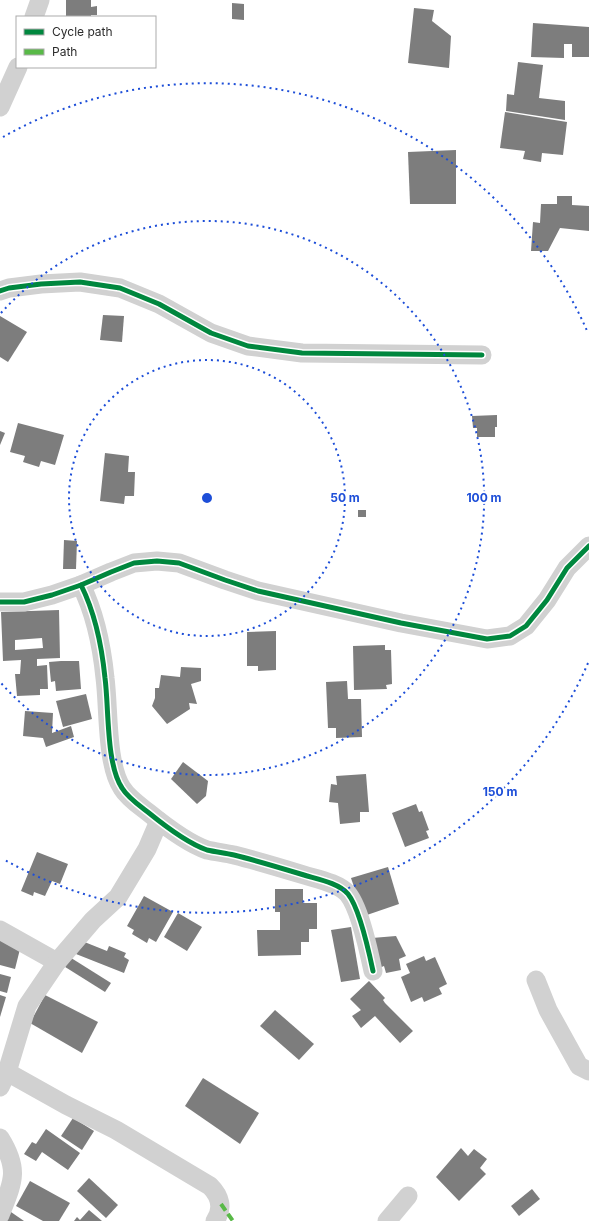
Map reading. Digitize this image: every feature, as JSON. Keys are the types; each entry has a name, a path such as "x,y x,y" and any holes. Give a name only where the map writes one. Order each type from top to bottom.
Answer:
{"street":[{"path":"34,16 40,0"},
{"path":"0,107 18,68"},
{"path":"0,291 9,288 41,284 80,282 120,288 159,304 211,333 248,346 302,353 482,355"},
{"path":"0,602 24,602 52,596 134,563 157,561 179,563 258,591 401,623 487,639 510,636 526,626 547,600 567,568 589,546"},
{"path":"81,585 92,610 105,678 114,770 122,788 135,802 159,821 191,842 207,849 336,885 348,894 357,910 369,949 373,971"},
{"path":"159,821 147,849 118,897 93,920 57,962 27,1006 3,1080 66,1105 116,1130 210,1186 218,1194 221,1204 216,1221"},
{"path":"0,930 57,962"},
{"path":"536,980 548,1010 579,1066 589,1071"},
{"path":"0,1138 7,1150 13,1166 12,1184 0,1215"},
{"path":"387,1221 408,1196"}],"building":[{"path":"66,0 91,0 91,7 97,6 97,15 66,16"},
{"path":"232,3 244,4 244,20 232,19"},
{"path":"414,8 434,10 432,21 451,36 449,68 408,63"},
{"path":"533,23 589,27 589,57 572,57 572,44 564,44 564,58 531,57"},
{"path":"518,62 543,65 539,98 565,101 565,120 506,111 507,94 514,95"},
{"path":"505,112 567,122 563,155 542,153 541,162 523,159 525,151 500,148"},
{"path":"456,150 456,204 410,204 408,152"},
{"path":"557,196 572,196 572,205 589,206 589,231 560,228 548,251 531,251 533,222 540,223 541,204 557,204"},
{"path":"103,315 124,316 122,342 100,340"},
{"path":"0,316 27,332 8,362 0,357"},
{"path":"497,415 495,437 477,437 477,428 473,428 472,416"},
{"path":"18,423 64,435 55,465 41,461 39,467 23,462 25,456 10,452"},
{"path":"0,431 5,433 0,445"},
{"path":"105,453 129,456 128,472 135,472 134,496 125,496 124,504 100,501"},
{"path":"358,510 366,510 366,517 358,517"},
{"path":"64,540 77,541 76,569 63,569"},
{"path":"59,610 60,658 37,659 37,666 47,665 48,689 40,689 40,695 17,696 15,674 20,674 21,660 3,661 1,612","holes":["42,638 43,648 15,650 15,640"]},
{"path":"276,631 276,670 258,671 258,666 247,666 247,632"},
{"path":"385,645 385,650 391,650 392,684 386,685 387,689 354,690 353,646"},
{"path":"79,661 81,689 56,691 55,681 51,682 49,662"},
{"path":"181,667 201,668 201,681 191,684 197,704 189,703 190,709 167,724 152,706 155,698 155,688 159,688 161,675 180,677"},
{"path":"347,681 348,699 361,699 362,737 336,738 336,728 328,728 326,682"},
{"path":"86,694 92,719 63,727 56,701"},
{"path":"25,711 53,713 52,733 71,726 74,737 46,747 43,738 23,736"},
{"path":"183,762 208,781 206,796 197,804 171,779"},
{"path":"366,774 369,812 360,812 360,822 340,824 338,803 329,802 331,784 337,785 336,776"},
{"path":"416,804 419,812 422,811 429,830 426,831 429,838 405,847 392,813"},
{"path":"37,852 68,864 60,884 52,881 45,896 34,892 33,896 21,891"},
{"path":"388,867 399,904 364,916 351,878"},
{"path":"275,889 303,889 303,903 317,903 317,929 309,929 309,942 301,942 301,955 258,956 257,930 280,930 280,912 275,912"},
{"path":"144,896 173,912 156,942 149,938 147,943 132,934 134,930 127,926"},
{"path":"178,913 202,927 187,951 164,937"},
{"path":"351,927 360,979 341,982 331,930"},
{"path":"0,933 20,949 15,969 0,965"},
{"path":"396,936 406,956 399,959 401,970 386,973 384,966 377,969 372,938"},
{"path":"82,941 107,951 109,946 126,953 124,957 129,960 124,973 76,954"},
{"path":"68,956 111,983 105,992 62,965"},
{"path":"424,956 426,961 435,957 447,984 439,988 442,994 424,1002 422,997 411,1002 401,977 410,973 406,964"},
{"path":"0,974 11,977 7,993 0,991"},
{"path":"369,981 385,998 383,1000 385,1003 413,1031 400,1043 375,1016 361,1028 352,1016 361,1010 350,999"},
{"path":"0,995 6,997 0,1017"},
{"path":"45,995 98,1022 82,1053 30,1023"},
{"path":"275,1010 314,1044 299,1060 260,1026"},
{"path":"203,1078 259,1113 240,1144 185,1106"},
{"path":"73,1118 94,1131 82,1150 61,1136"},
{"path":"46,1129 80,1153 68,1170 42,1152 36,1161 24,1154 32,1142 36,1144"},
{"path":"461,1148 468,1156 474,1149 487,1159 480,1168 486,1174 459,1201 436,1177"},
{"path":"89,1178 118,1205 106,1218 77,1191"},
{"path":"30,1181 70,1203 59,1221 43,1221 16,1206"},
{"path":"532,1189 540,1199 519,1216 511,1206"},
{"path":"89,1210 102,1221 74,1221 77,1217 80,1220"},
{"path":"11,1212 24,1221 5,1221"}],"marked path":[{"path":"221,1204 233,1221"}],"cycle path":[{"path":"0,291 9,288 41,284 80,282 120,288 159,304 211,333 248,346 302,353 482,355"},
{"path":"0,602 24,602 52,595 81,585 134,563 157,561 179,563 258,591 401,623 487,639 510,636 526,626 547,600 567,568 589,546"},
{"path":"81,585 94,619 100,643 105,678 109,735 113,765 117,778 127,795 169,829 199,847 234,855 321,880 334,884 344,890 352,901 360,920 373,971"}]}
